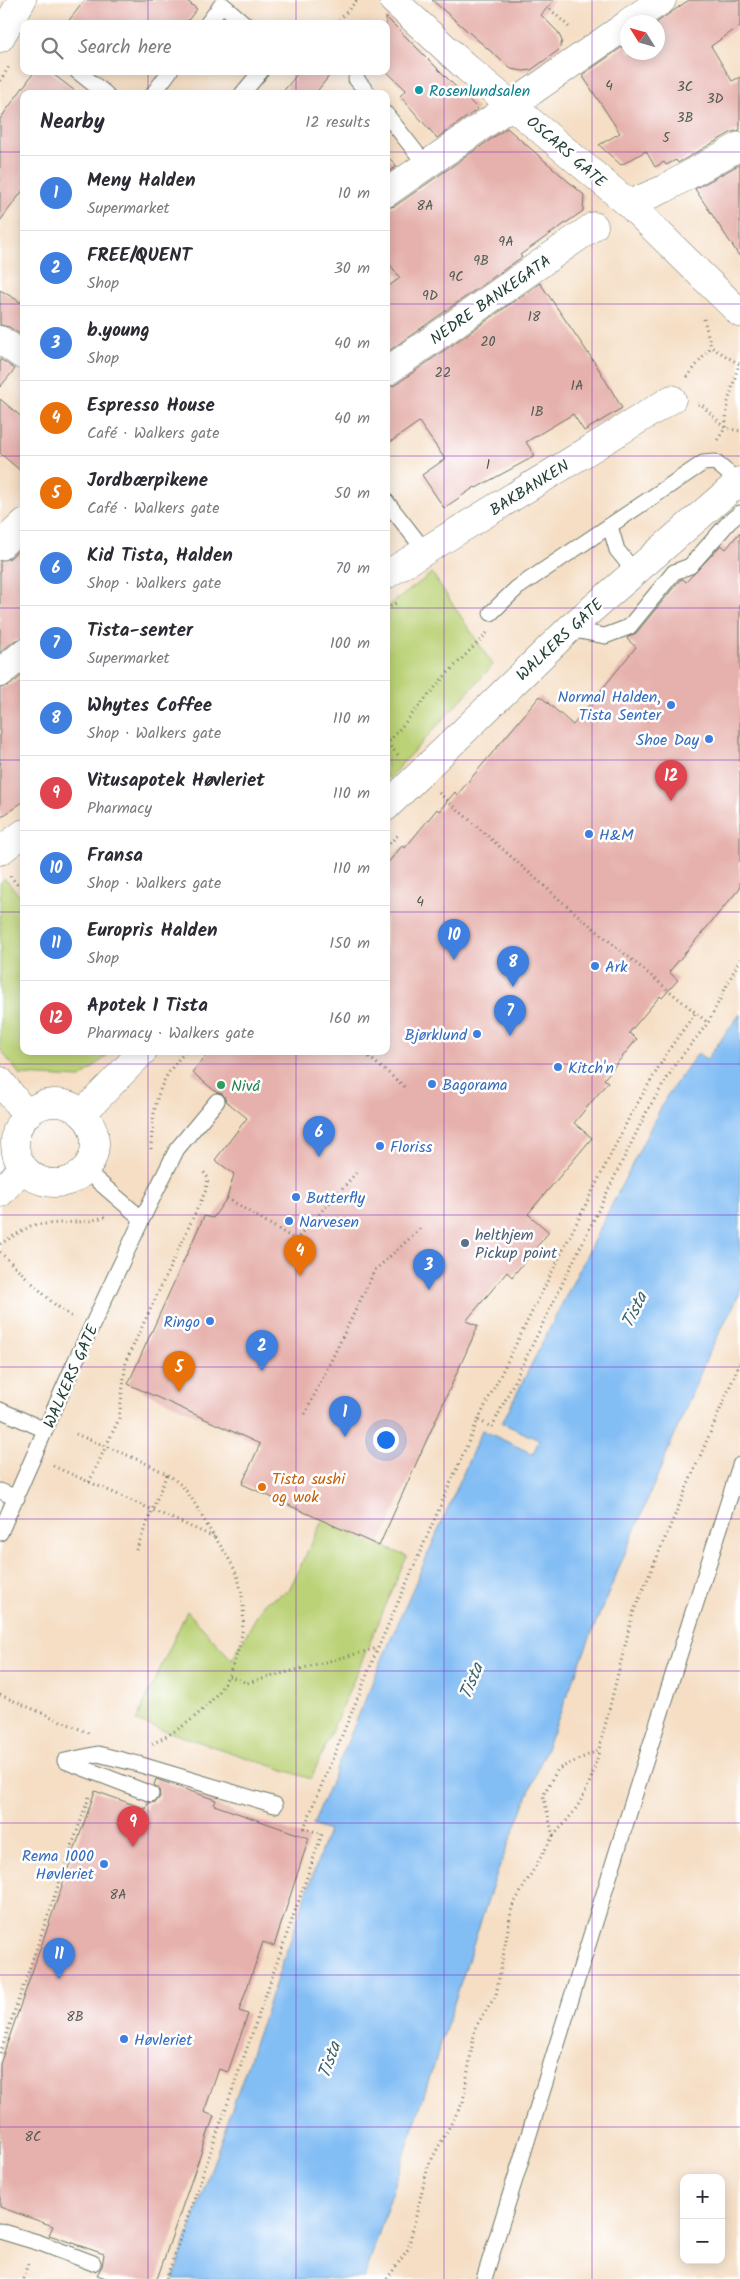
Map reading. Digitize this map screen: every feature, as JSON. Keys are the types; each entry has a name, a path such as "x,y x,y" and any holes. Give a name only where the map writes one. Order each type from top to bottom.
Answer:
{"street":[{"name":"OSCARS GATE","path":"393,0 467,68 513,104 629,204 739,310"},
{"path":"640,15 662,0"},
{"path":"390,190 620,29"},
{"path":"629,204 664,189 740,146"},
{"name":"NEDRE BANKEGATA","path":"390,369 594,226"},
{"path":"0,340 20,353"},
{"name":"BAKBANKEN","path":"390,573 672,398"},
{"name":"WALKERS GATE","path":"390,803 569,629 634,571 740,482"},
{"path":"0,673 20,656"},
{"path":"0,851 20,837"},
{"path":"82,1114 139,1055"},
{"path":"0,1081 26,1114"},
{"path":"60,1103 72,1106 82,1114 93,1131 95,1141 94,1152 85,1170 74,1179 60,1183 46,1183 33,1178 23,1168 16,1155 15,1141 18,1126 26,1114 36,1107 60,1103"},
{"path":"0,1194 23,1168"}],"lane":[{"path":"210,20 222,4 241,20"},
{"path":"83,75 101,90"},
{"path":"155,90 167,75"},
{"path":"245,90 258,75"},
{"path":"356,79 366,90"},
{"path":"390,119 426,165"},
{"path":"492,613 517,588 703,463 714,462 740,482"},
{"path":"390,506 425,551"},
{"path":"569,629 605,636 629,627 674,572 690,566 729,522 740,513"},
{"path":"610,526 618,550 634,571"},
{"name":"WALKERS GATE","path":"0,1533 142,1219 177,1149 217,1101"},
{"path":"85,1170 142,1219"},
{"path":"0,1410 45,1430"},
{"path":"484,2279 634,1797 740,1465"},
{"path":"0,1491 17,1498"},
{"path":"151,1794 64,1761 98,1754 275,1805"},
{"path":"0,2232 40,2243 93,2263"}],"path":[{"path":"340,20 357,0"},
{"path":"703,463 725,428 728,402 739,364 711,347 672,398 702,405 725,428 740,431"},
{"path":"390,739 443,678 486,636 492,613"},
{"path":"439,793 568,907 708,1023"},
{"path":"478,1420 492,1427 647,1111 677,1062 708,1023 740,959"},
{"path":"166,2279 322,1834 304,1828 378,1648 478,1420 630,1116 670,1048 696,1012"},
{"path":"369,1056 405,1087"},
{"path":"89,1482 119,1419 126,1361 206,1190 208,1178 202,1170"},
{"path":"227,1198 296,1240 356,1173"},
{"path":"305,1414 375,1270 421,1228"},
{"path":"0,1252 53,1303 74,1318 72,1326"},
{"path":"388,2279 408,2249 428,2166 463,2102 475,2028 496,1995 512,1907 553,1836 571,1817 591,1782 633,1613 740,1363"},
{"path":"76,1434 167,1474 182,1486 236,1574 244,1606 243,1629 229,1676 216,1698 200,1713 162,1739 146,1746"},
{"path":"53,1466 214,1537"},
{"path":"136,1550 167,1474"},
{"path":"229,1676 247,1684 378,1648"},
{"path":"0,1695 91,1733"},
{"path":"553,1836 543,1795 558,1769 599,1750"},
{"path":"0,2054 98,1775"}],"green space":[{"path":"432,573 493,665 390,777 390,605"},
{"path":"5,879 20,896 20,1055 107,1055 81,1078 20,1075 0,1049 0,883"},
{"path":"323,1519 407,1556 311,1779 136,1721 187,1611 232,1660 264,1603 289,1590"}],"water":[{"name":"Tista","path":"740,1014 740,1293 708,1355 593,1630 494,1881 364,2279 173,2279 328,1831 313,1825 380,1664 482,1430 533,1454 539,1440 502,1423 666,1097 698,1053 706,1060"}],"building":[{"path":"85,0 186,0 197,9 188,20 69,20"},
{"path":"432,0 554,0 541,15 558,32 562,41 559,50 531,70 511,69"},
{"path":"689,0 740,0 740,26 711,46 732,81 740,77 740,130 732,132 678,163 676,160 666,165 664,162 655,167 646,151 621,165 599,145 620,133 582,75 620,49 620,60 665,60 665,16"},
{"path":"390,21 478,109 437,138 400,96 406,90 390,75"},
{"path":"32,75 54,75 74,90 21,90"},
{"path":"297,75 330,75 318,90 284,90"},
{"path":"20,92 20,194 0,221 0,119"},
{"path":"507,128 584,195 583,211 520,255 522,257 390,350 390,285 400,278 390,264 390,207 395,206"},
{"path":"390,159 397,166 390,171"},
{"path":"740,164 740,257 695,189"},
{"path":"540,283 597,366 622,408 584,431 573,414 526,442 535,456 475,487 444,508 422,475 445,459 419,422 390,442 390,386 395,385"},
{"path":"0,290 20,302 20,334 9,327 0,325"},
{"path":"0,359 15,369 0,387"},
{"path":"0,399 20,416 20,470 0,453"},
{"path":"740,532 740,888 669,972 678,980 662,998 660,996 629,1033 637,1039 604,1079 608,1082 574,1123 592,1138 528,1214 549,1232 512,1277 507,1272 466,1321 478,1326 379,1546 242,1484 260,1444 128,1384 204,1216 213,1218 227,1198 234,1174 215,1160 247,1118 226,1101 223,1094 216,1092 192,1072 207,1055 390,1055 390,860 402,846 405,848 437,809 439,811 455,792 457,795 540,696 573,725 636,647 627,639 628,637 636,633 680,580 683,579 686,582 721,545 726,549"},
{"path":"20,549 20,639 14,641 0,653 0,561 10,558"},
{"path":"20,677 20,804 0,818 0,688 10,685"},
{"name":"Høvleriet","path":"156,1779 216,1800 214,1805 309,1838 274,1946 263,1942 239,2011 248,2014 228,2072 219,2069 204,2112 214,2116 157,2279 109,2279 97,2275 102,2266 104,2254 49,2235 53,2226 0,2207 0,2064 95,1791 146,1809 148,1803 156,1802 160,1797 159,1789 154,1785"}],"place":[{"name":"Rosenlundsalen","path":"419,90"},
{"name":"Normal Halden, Tista Senter","path":"671,705"},
{"name":"Shoe Day","path":"709,739"},
{"name":"Apotek 1 Tista","path":"671,801"},
{"name":"H&M","path":"589,834"},
{"name":"Fransa","path":"454,960"},
{"name":"Ark","path":"595,966"},
{"name":"Whytes Coffee","path":"513,987"},
{"name":"Bjørklund","path":"477,1034"},
{"name":"Tista-senter","path":"510,1036"},
{"name":"Kitch'n","path":"558,1067"},
{"name":"Bagorama","path":"432,1084"},
{"name":"Nivå","path":"221,1085"},
{"name":"Floriss","path":"380,1146"},
{"name":"Kid Tista, Halden","path":"319,1157"},
{"name":"Butterfly","path":"296,1197"},
{"name":"Narvesen","path":"289,1221"},
{"name":"helthjem Pickup point","path":"465,1243"},
{"name":"Espresso House","path":"300,1276"},
{"name":"b.young","path":"429,1290"},
{"name":"Ringo","path":"210,1321"},
{"name":"FREE/QUENT","path":"262,1371"},
{"name":"Jordbærpikene","path":"179,1392"},
{"name":"Meny Halden","path":"345,1437"},
{"name":"Tista sushi og wok","path":"262,1487"},
{"name":"Vitusapotek Høvleriet","path":"133,1847"},
{"name":"Rema 1000 Høvleriet","path":"104,1864"},
{"name":"Europris Halden","path":"59,1979"},
{"name":"Høvleriet","path":"124,2039"}]}
